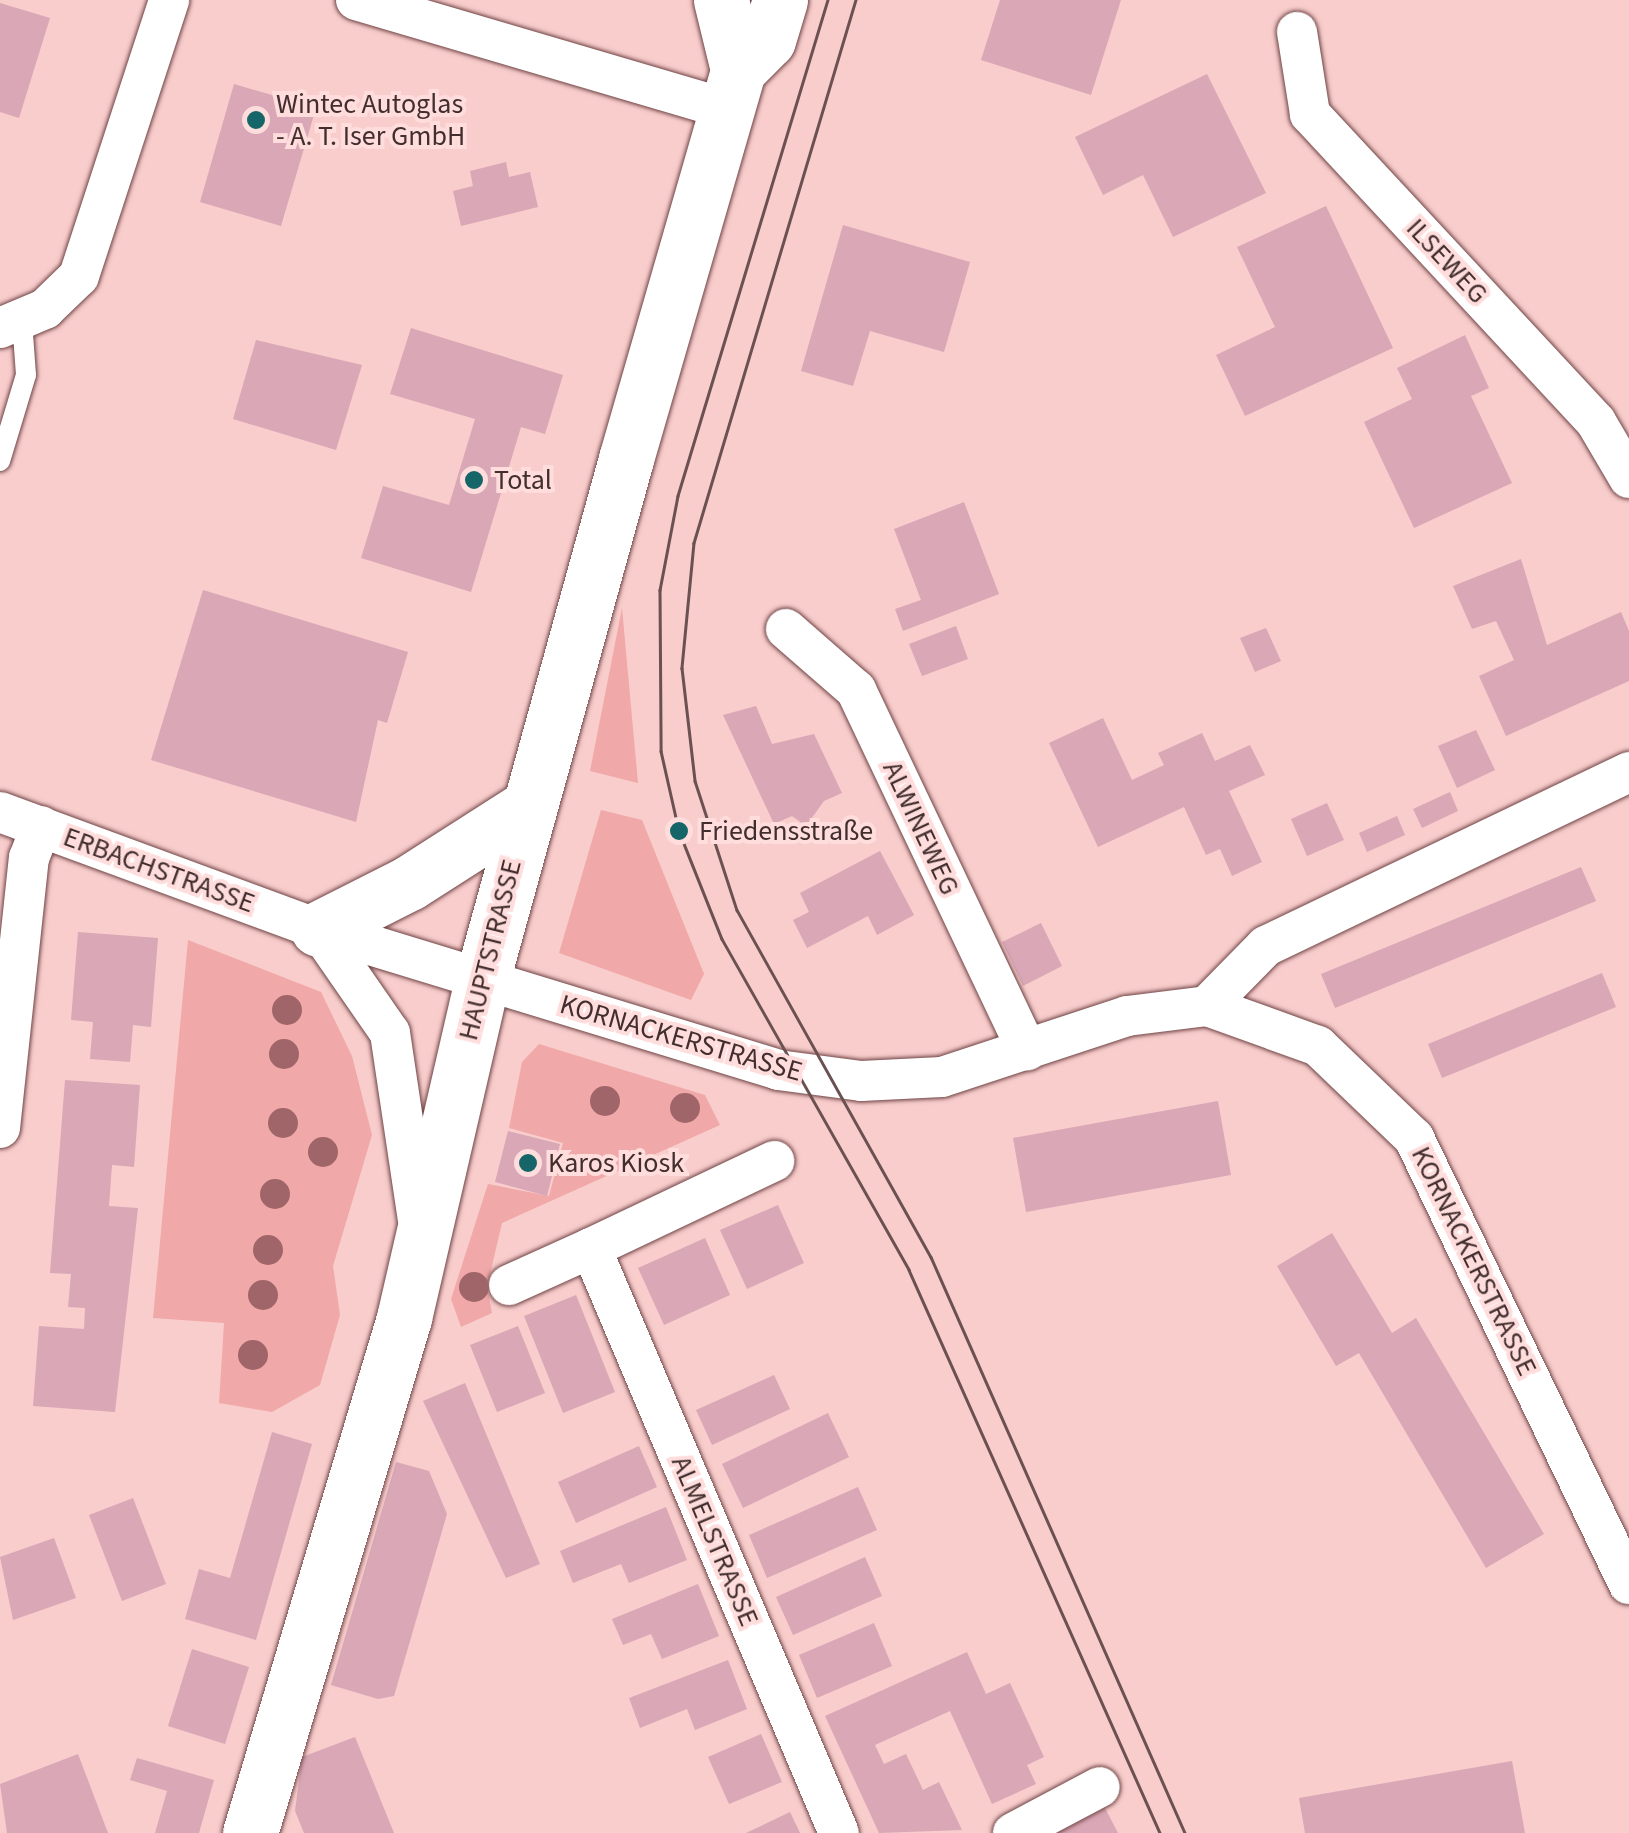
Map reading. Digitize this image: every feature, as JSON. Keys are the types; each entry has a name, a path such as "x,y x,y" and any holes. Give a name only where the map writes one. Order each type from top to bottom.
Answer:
{"main road":[{"name":"HAUPTSTRASSE","path":"721,0 733,89"},
{"name":"HAUPTSTRASSE","path":"250,1833 421,1240 482,980 528,807 733,89 768,40 780,0"},
{"path":"318,928 409,883 528,807"}],"street":[{"path":"11,324 79,276 169,0"},
{"path":"356,0 733,89"},
{"name":"ILSEWEG","path":"1297,32 1310,114 1596,422 1629,478"},
{"name":"ALWINEWEG","path":"786,629 856,690 1026,1050"},
{"path":"1207,1006 1266,946 1629,772"},
{"name":"ERBACHSTRASSE","path":"0,812 318,928 482,980"},
{"path":"0,1128 30,858 41,826"},
{"path":"318,928 390,1033 421,1240"},
{"name":"KORNACKERSTRASSE","path":"482,980 805,1074 942,1077 1127,1016 1207,1006 1318,1046 1414,1138 1629,1584"},
{"path":"509,1285 774,1161"},
{"name":"ALMELSTRASSE","path":"592,1248 839,1833"},
{"path":"1012,1833 1100,1788"}],"lane":[{"path":"0,460 26,374 11,324"}],"shaded area":[{"path":"622,608 638,783 590,771"},
{"path":"601,810 642,820 704,974 691,1000 559,953"},
{"path":"188,940 321,992 352,1056 372,1135 333,1266 340,1315 320,1385 272,1412 219,1403 224,1323 153,1318"},
{"path":"539,1044 705,1095 720,1125 502,1223 487,1287 492,1313 461,1327 451,1299 488,1184 549,1196 563,1143 509,1128 522,1062"}],"building":[{"path":"1000,0 1121,0 1091,95 981,60"},
{"path":"0,3 50,18 19,118 0,112"},
{"path":"1207,74 1266,193 1173,237 1143,175 1103,195 1075,137"},
{"path":"234,84 316,108 281,226 200,202"},
{"path":"506,162 509,177 530,172 538,207 461,226 453,191 473,186 470,171"},
{"path":"1326,206 1393,348 1245,416 1216,355 1275,327 1237,247"},
{"path":"843,225 970,262 944,352 870,331 853,386 801,371"},
{"path":"411,328 563,375 545,434 521,427 471,592 361,558 383,486 449,505 475,419 390,394"},
{"path":"1465,335 1489,388 1471,396 1512,483 1414,528 1364,422 1412,399 1397,368"},
{"path":"256,340 362,365 336,450 233,419"},
{"path":"964,502 999,594 903,631 895,609 921,600 894,529"},
{"path":"1521,559 1547,645 1621,612 1629,631 1629,681 1506,736 1479,676 1514,660 1496,621 1472,629 1453,586"},
{"path":"203,590 408,652 387,723 378,720 356,822 151,760"},
{"path":"956,626 968,659 922,676 909,644"},
{"path":"1266,628 1281,661 1255,672 1240,638"},
{"path":"756,706 772,744 814,734 842,793 824,801 806,826 792,816 774,824 723,715"},
{"path":"1103,718 1132,780 1164,765 1158,753 1202,733 1215,761 1250,745 1265,775 1229,791 1262,862 1232,876 1220,849 1206,855 1184,807 1098,847 1049,743"},
{"path":"1476,730 1495,770 1457,788 1438,746"},
{"path":"1450,792 1458,811 1422,828 1413,809"},
{"path":"1327,803 1344,840 1307,856 1291,819"},
{"path":"1397,816 1405,835 1367,852 1359,833"},
{"path":"880,851 914,915 877,935 868,916 807,948 793,920 809,912 800,893"},
{"path":"1581,867 1596,901 1335,1008 1321,974"},
{"path":"1041,923 1062,966 1023,986 1002,942"},
{"path":"78,932 158,938 151,1027 133,1025 130,1062 90,1059 93,1022 71,1020"},
{"path":"1602,973 1616,1007 1442,1078 1428,1044"},
{"path":"65,1080 140,1085 134,1167 112,1165 109,1206 138,1208 115,1412 33,1406 39,1326 84,1329 85,1308 68,1307 71,1274 50,1273"},
{"path":"1218,1101 1231,1175 1026,1212 1013,1138"},
{"name":"Karos Kiosk","path":"508,1131 560,1144 547,1196 495,1182"},
{"path":"778,1205 804,1263 747,1289 720,1230"},
{"path":"1332,1233 1392,1333 1416,1318 1544,1534 1486,1568 1359,1353 1336,1366 1277,1266"},
{"path":"705,1238 730,1295 664,1325 638,1268"},
{"path":"576,1295 615,1392 563,1413 524,1316"},
{"path":"518,1326 545,1393 497,1412 470,1345"},
{"path":"774,1375 790,1409 712,1445 696,1410"},
{"path":"465,1383 540,1564 506,1578 423,1401"},
{"path":"828,1413 849,1457 743,1508 722,1464"},
{"path":"272,1432 312,1444 256,1640 185,1619 199,1569 230,1578"},
{"path":"639,1446 657,1487 576,1523 558,1482"},
{"path":"396,1462 429,1471 447,1514 394,1696 378,1699 331,1685"},
{"path":"858,1487 877,1530 767,1578 749,1535"},
{"path":"133,1498 166,1584 122,1601 89,1515"},
{"path":"666,1507 687,1560 629,1583 621,1564 573,1583 560,1551"},
{"path":"54,1538 76,1598 13,1620 0,1557"},
{"path":"865,1557 882,1596 793,1635 776,1597"},
{"path":"698,1584 719,1636 662,1659 651,1634 623,1645 612,1619"},
{"path":"874,1623 892,1666 817,1698 799,1655"},
{"path":"192,1649 249,1667 225,1744 168,1726"},
{"path":"967,1652 986,1694 1010,1683 1044,1757 1027,1765 1036,1784 992,1804 950,1711 875,1745 884,1764 906,1754 923,1790 939,1782 962,1830 879,1833 825,1716"},
{"path":"728,1660 747,1709 695,1730 687,1709 640,1728 629,1698"},
{"path":"761,1734 782,1782 729,1804 708,1757"},
{"path":"355,1737 394,1833 304,1833 295,1811 302,1757"},
{"path":"78,1754 108,1833 7,1833 0,1784"},
{"path":"137,1758 214,1780 199,1833 155,1833 167,1791 130,1780"},
{"path":"1512,1761 1525,1833 1305,1833 1299,1798"},
{"path":"1105,1808 1118,1833 1057,1833"},
{"path":"790,1812 800,1833 746,1833 767,1823"}],"tram line":[{"path":"828,0 678,496 660,590 661,751 679,831 722,939 909,1270 1160,1833"},
{"path":"856,0 694,543 682,668 695,781 737,910 931,1257 1185,1833"}],"place":[{"name":"Wintec Autoglas - A. T. Iser GmbH","path":"256,120"},
{"name":"Total","path":"474,480"},
{"name":"Friedensstraße","path":"679,831"},
{"name":"Karos Kiosk","path":"528,1163"}]}
